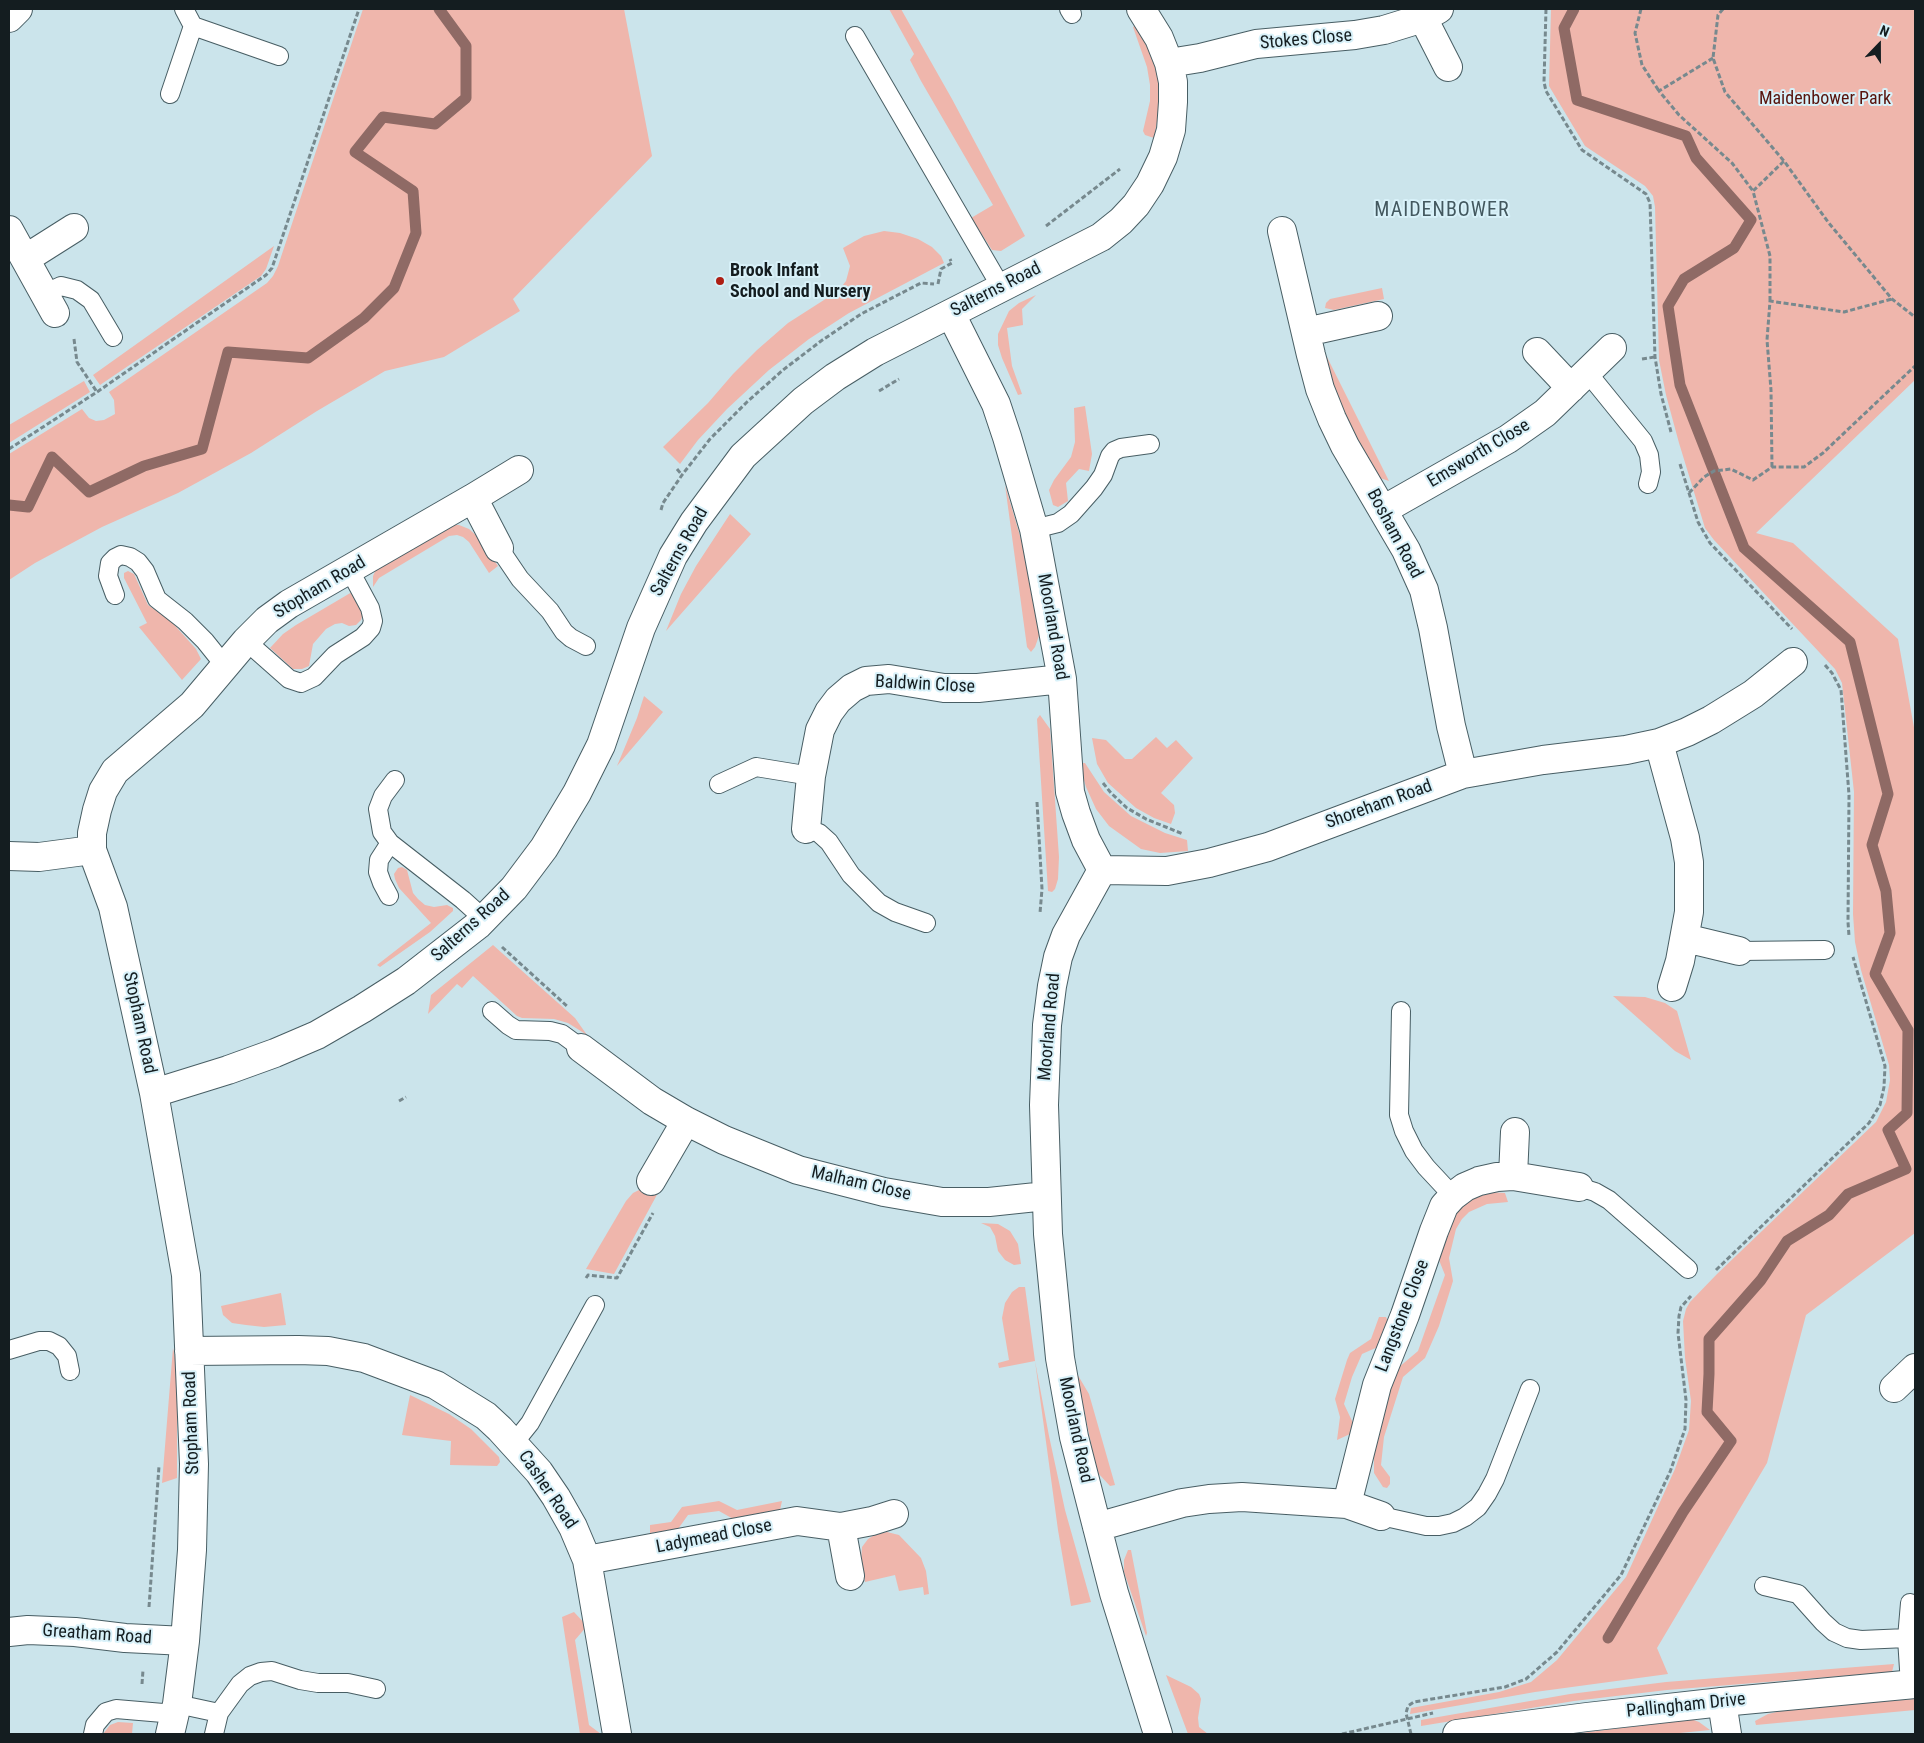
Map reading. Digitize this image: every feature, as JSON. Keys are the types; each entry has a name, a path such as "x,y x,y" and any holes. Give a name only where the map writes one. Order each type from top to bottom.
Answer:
{"street":[{"path":"9,18 18,9"},
{"name":"Salterns Road","path":"154,1093 228,1070 275,1053 316,1035 406,981 481,922 514,888 544,848 577,793 600,745 641,628 656,592 678,548 694,522 743,456 769,430 835,377 875,352 1101,237 1121,221 1136,205 1150,184 1163,157 1170,130 1173,102 1173,82 1169,63 1159,38 1141,9"},
{"path":"1431,13 1448,67"},
{"name":"Stokes Close","path":"1169,63 1200,58 1256,44 1355,36 1374,32 1431,13"},
{"path":"25,259 74,228"},
{"path":"9,230 49,304"},
{"name":"Bosham Road","path":"1282,231 1320,389 1345,446 1416,570 1424,590 1451,726 1463,774"},
{"name":"Moorland Road","path":"951,314 996,404 1008,437 1034,529 1062,679 1070,792 1086,840 1102,870 1066,935 1058,957 1052,986 1047,1025 1044,1105 1046,1196 1060,1358 1074,1436 1114,1593 1158,1734"},
{"path":"1306,332 1378,316"},
{"name":"Emsworth Close","path":"1383,510 1508,440 1545,413 1612,348"},
{"path":"1537,352 1579,380"},
{"name":"Stopham Road","path":"174,1717 185,1641 192,1550 193,1493 186,1275 154,1093 113,907 92,850 92,833 97,810 103,791 115,771 192,705 246,641 267,620 289,604 519,470"},
{"path":"473,498 499,548"},
{"name":"Shoreham Road","path":"1102,870 1167,871 1209,863 1268,847 1463,774 1544,760 1626,750 1659,743 1688,732 1711,720 1753,694 1793,662"},
{"name":"Baldwin Close","path":"806,829 811,776 820,730 828,712 852,688 866,681 889,679 944,688 978,688 1062,679"},
{"path":"1659,743 1685,838 1689,862 1689,912 1685,938 1672,987"},
{"path":"9,856 39,858 92,850"},
{"path":"1685,938 1739,951"},
{"name":"Malham Close","path":"581,1048 652,1101 686,1121 724,1140 798,1170 884,1192 942,1202 989,1202 1046,1196"},
{"path":"650,1180 686,1121"},
{"path":"1513,1176 1516,1132"},
{"name":"Langstone Close","path":"1347,1504 1377,1385 1408,1307 1444,1206 1452,1196 1465,1187 1479,1181 1497,1177 1513,1176 1579,1187"},
{"name":"Casher Road","path":"189,1351 328,1351 364,1358 436,1385 486,1416 514,1443 539,1472 573,1527 587,1560 617,1734"},
{"path":"1894,1388 1915,1368"},
{"path":"1097,1527 1182,1503 1242,1497 1347,1504 1381,1516"},
{"name":"Ladymead Close","path":"587,1560 797,1521 841,1528 872,1522 894,1514"},
{"path":"841,1528 850,1576"},
{"name":"Greatham Road","path":"9,1632 28,1630 75,1632 185,1641"},
{"name":"Pallingham Drive","path":"1457,1734 1722,1702 1912,1685"},
{"path":"1722,1702 1727,1734"}],"lane":[{"path":"184,9 193,26 279,56"},
{"path":"170,94 193,26"},
{"path":"855,36 1001,287"},
{"path":"49,304 61,286 77,290 91,300 113,338"},
{"path":"1579,380 1643,441 1649,455 1651,472 1648,484"},
{"path":"1034,529 1058,523 1071,514 1103,475 1110,456 1114,451 1120,448 1150,444"},
{"path":"499,548 520,579 545,605 564,632 586,646"},
{"path":"115,595 108,576 110,563 122,555 130,557 138,562 144,571 157,599 196,632 225,666"},
{"path":"246,641 289,680 301,683 314,677 343,648 363,637 371,628 373,621 370,608 349,570"},
{"path":"719,784 756,767 811,776"},
{"path":"395,780 378,809 382,832 390,843 463,900 481,922"},
{"path":"806,829 819,833 830,842 851,875 879,903 895,912 926,923"},
{"path":"390,843 379,860 378,872 390,896"},
{"path":"1739,951 1825,950"},
{"path":"492,1011 516,1030 550,1031 562,1034 581,1048"},
{"path":"1401,1011 1400,1116 1404,1131 1414,1151 1452,1196"},
{"path":"1579,1187 1595,1192 1609,1200 1688,1269"},
{"path":"514,1443 530,1423 595,1305"},
{"path":"9,1350 39,1341 49,1341 59,1346 67,1356 70,1371"},
{"path":"1381,1516 1426,1526 1439,1526 1453,1523 1478,1507 1488,1494 1495,1479 1530,1389"},
{"path":"1764,1586 1798,1594 1834,1632 1847,1638 1861,1640 1907,1638"},
{"path":"1910,1603 1907,1638 1912,1685"},
{"path":"214,1734 219,1713 240,1684 250,1676 261,1672 272,1672 318,1683 348,1683 376,1689"},
{"path":"93,1734 95,1725 106,1712 116,1710 139,1711 174,1717 219,1713"}],"path":[{"path":"9,449 97,392 266,275 272,268 359,9"},
{"path":"1641,9 1636,33 1642,65 1659,91 1679,115 1732,163 1753,191 1770,256 1770,302 1766,340 1771,390 1772,467"},
{"path":"1723,9 1718,15 1713,58 1726,92 1784,161 1828,222 1892,298 1915,317"},
{"path":"1659,91 1713,58"},
{"path":"1753,191 1784,161"},
{"path":"938,284 941,269 952,263 950,259"},
{"path":"1770,302 1844,312 1892,298"},
{"path":"49,304 63,308 74,335 75,355 97,392"},
{"path":"1689,493 1704,477 1714,471 1731,469 1753,480 1772,467 1804,467 1823,453 1915,366"},
{"path":"677,469 682,475"},
{"path":"1102,781 1111,793 1127,808 1146,819 1189,836"},
{"path":"481,922 581,1018 592,1036 581,1048"},
{"path":"399,1101 406,1097"},
{"path":"139,1711 160,1460"}],"green space":[{"path":"363,9 624,9 652,156 513,299 520,311 444,357 385,371 251,453 178,493 102,527 35,563 9,580 9,454 82,409 89,418 96,421 104,420 115,414 114,400 109,392 267,283 273,276 278,266"},
{"path":"889,9 901,9 952,99 1025,236 1001,251 992,250 971,218 993,205 921,81 910,60 914,54"},
{"name":"Maidenbower Park","path":"1551,9 1915,9 1915,380 1756,533 1793,543 1898,639 1915,733 1915,1233 1806,1315 1767,1463 1657,1648 1668,1674 1535,1692 1410,1714 1411,1708 1499,1692 1531,1682 1557,1660 1626,1577 1675,1469 1689,1430 1691,1401 1685,1358 1683,1321 1686,1309 1690,1302 1717,1274 1876,1122 1886,1102 1890,1080 1889,1065 1861,970 1855,942 1853,914 1854,792 1842,683 1835,669 1714,540 1705,528 1679,443 1659,360 1655,207 1653,196 1645,186 1585,146 1549,86"},
{"path":"1137,24 1156,63 1161,100 1154,138 1145,135 1143,131 1150,101 1150,85 1147,67 1133,27"},
{"path":"884,231 900,233 918,239 932,247 941,256 944,263 849,313 809,339 769,370 727,409 698,440 680,464 663,447 708,403 757,350 788,323 838,291 846,281 850,266 843,248 864,236"},
{"path":"274,246 266,269 261,276 100,385 93,375"},
{"path":"1382,288 1384,299 1334,310 1325,308 1326,303 1330,299"},
{"path":"1036,295 1022,309 1023,325 1007,328 1012,366 1022,394 1018,395 1002,358 998,345 998,334 1009,311 1019,303"},
{"path":"1327,357 1389,481 1380,478 1371,468 1343,419 1325,362"},
{"path":"84,381 90,392 9,443 9,425"},
{"path":"1085,406 1092,454 1089,471 1079,469 1066,483 1068,501 1058,507 1053,505 1049,490 1071,457 1075,442 1074,408"},
{"path":"1005,485 1028,563 1040,633 1031,652 1027,647"},
{"path":"730,514 751,534 666,631 681,594 696,566"},
{"path":"448,525 459,525 469,529 478,537 498,566 489,573 469,542 457,535 449,536 379,578 373,587 373,576 377,567"},
{"path":"128,571 134,574 148,605 170,620 196,649 201,659 182,680 139,627 147,623 124,578 124,573"},
{"path":"352,592 363,613 361,620 356,625 349,626 342,623 335,624 326,629 313,644 309,666 302,669 293,669 270,648 283,634 296,625"},
{"path":"644,696 663,712 617,766 637,718"},
{"path":"1040,715 1050,729 1059,857 1058,879 1052,892 1048,891 1037,719"},
{"path":"1156,737 1167,748 1176,740 1193,758 1161,793 1174,805 1175,813 1171,824 1154,818 1136,808 1108,783 1097,764 1092,738 1106,740 1125,759 1132,759"},
{"path":"1079,763 1085,763 1104,792 1131,816 1165,833 1187,840 1188,851 1160,853 1141,849 1109,826 1096,809 1086,787"},
{"path":"402,867 407,870 413,893 418,899 425,905 434,907 447,905 453,908 453,911 430,932 380,967 377,965 431,923 399,888 394,874 398,868"},
{"path":"493,945 575,1018 587,1035 568,1023 554,1019 522,1018 517,1016 473,976 462,988 457,984 428,1014 431,995"},
{"path":"1613,996 1645,997 1665,1003 1677,1011 1691,1060 1675,1051"},
{"path":"641,1189 659,1191 614,1274 586,1269 626,1201 633,1193"},
{"path":"1489,1192 1505,1193 1508,1202 1487,1204 1469,1212 1456,1229 1449,1258 1453,1281 1439,1326 1425,1358 1403,1377 1384,1437 1381,1465 1390,1477 1390,1484 1387,1488 1383,1487 1374,1473 1374,1453 1389,1393 1398,1368 1418,1351 1445,1275 1437,1255 1458,1209 1477,1195"},
{"path":"981,1223 998,1224 1010,1231 1018,1244 1021,1264 1014,1265 1005,1260 998,1251 995,1236 990,1227"},
{"path":"1019,1287 1025,1287 1035,1361 999,1368 998,1363 1009,1360 1002,1318 1005,1303 1012,1292"},
{"path":"281,1293 286,1325 264,1327 232,1323 223,1315 221,1306"},
{"path":"1379,1317 1386,1317 1389,1324 1380,1346 1362,1354 1352,1377 1344,1404 1353,1423 1350,1434 1337,1440 1340,1417 1335,1399 1347,1360 1350,1353 1371,1339"},
{"path":"173,1348 176,1363 177,1478 162,1483"},
{"path":"1035,1361 1065,1510 1091,1602 1071,1606 1058,1530"},
{"path":"1076,1372 1089,1394 1115,1485 1110,1486 1097,1472"},
{"path":"410,1395 449,1414 471,1429 499,1457 500,1462 497,1466 450,1465 451,1441 402,1435"},
{"path":"719,1501 737,1510 782,1501 780,1510 735,1520 719,1511 688,1515 678,1529 650,1533 650,1525 671,1522 682,1507"},
{"path":"887,1532 899,1535 921,1558 926,1571 929,1594 924,1595 923,1587 899,1591 895,1575 865,1582 861,1560 862,1547 868,1539 876,1534"},
{"path":"1128,1550 1131,1550 1147,1633 1146,1636 1124,1572 1124,1560"},
{"path":"574,1612 587,1626 575,1640 589,1725 601,1734 580,1734 562,1617"},
{"path":"1894,1664 1892,1672 1667,1690 1574,1701 1421,1726 1421,1720 1570,1694 1666,1682"},
{"path":"1166,1675 1191,1687 1199,1694 1201,1699 1198,1718 1199,1727 1208,1734 1188,1734"},
{"path":"1915,1699 1915,1710 1756,1725 1755,1721 1768,1714 1789,1709"},
{"path":"1691,1719 1710,1730 1670,1734 1573,1734"},
{"path":"118,1722 133,1723 132,1734 103,1734 110,1725"}],"waterway":[{"path":"9,505 28,507 52,457 89,492 144,466 202,449 228,352 308,358 364,318 394,288 416,233 413,191 355,152 383,117 435,124 466,98 466,46 439,9"},
{"path":"1574,9 1564,28 1577,100 1686,136 1696,158 1751,220 1734,248 1684,279 1668,306 1680,385 1744,548 1850,642 1888,794 1872,845 1886,891 1890,933 1875,974 1908,1030 1907,1113 1888,1130 1906,1169 1848,1194 1829,1215 1787,1241 1761,1280 1709,1339 1707,1412 1731,1441 1683,1512 1608,1638"}],"place":[{"name":"Brook Infant School and Nursery","path":"720,281"}],"district":[{"name":"MAIDENBOWER","path":"1442,211"}]}
